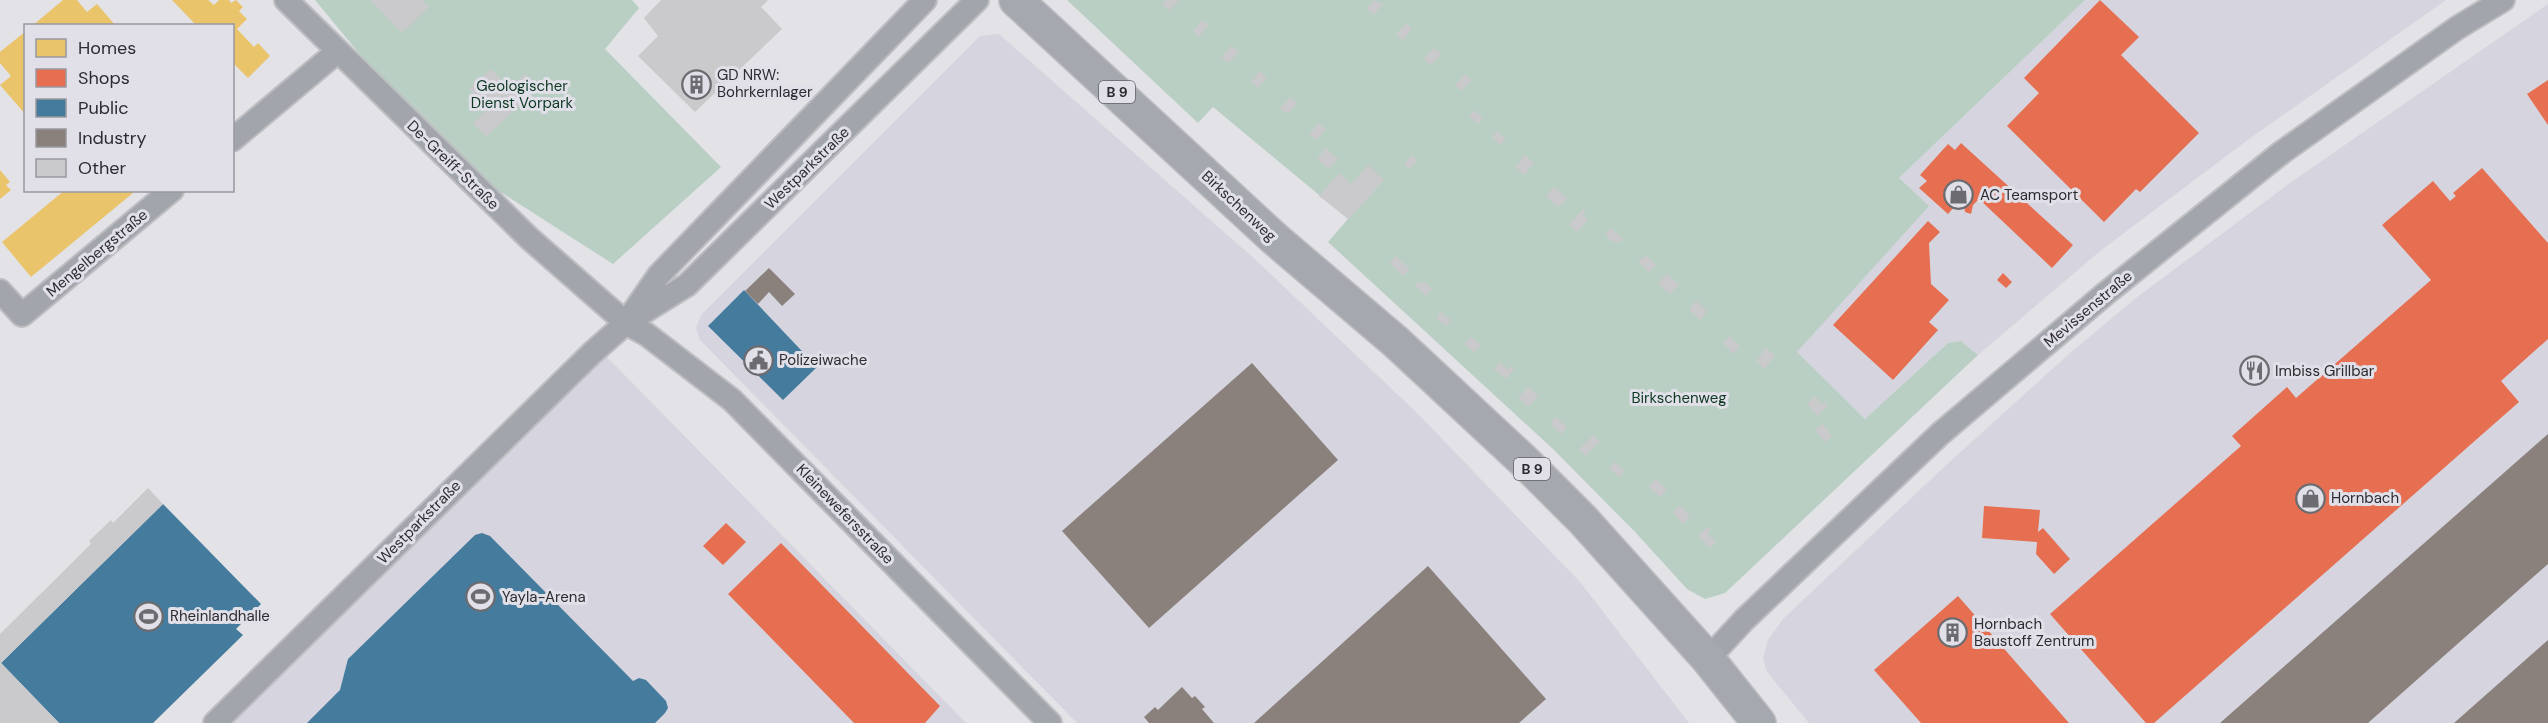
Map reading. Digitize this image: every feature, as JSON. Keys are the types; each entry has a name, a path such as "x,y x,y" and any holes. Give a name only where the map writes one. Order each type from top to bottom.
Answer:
{"main road":[{"name":"Birkschenweg","path":"1017,0 1275,239 1396,342 1526,463 1583,520 1708,659 1760,723"}],"street":[{"name":"De-Greiff-Straße","path":"286,0 529,238 626,323"},
{"name":"Westparkstraße","path":"626,323 658,275 926,0"},
{"name":"Westparkstraße","path":"215,723 591,354 626,323 687,285 977,0"},
{"name":"Mevissenstraße","path":"1708,659 1744,620 1940,434 2105,294 2281,153 2457,28 2503,0"},
{"path":"234,138 337,52"},
{"name":"Mengelbergstraße","path":"0,291 22,315 169,192"},
{"name":"Kleinewefersstraße","path":"626,323 646,334 732,400 1050,723"}],"shaded area":[{"path":"2085,0 2446,0 2249,139 2100,251 1978,355 1961,341 1948,343 1865,419 1796,352 1928,206 1899,178"},
{"path":"2548,4 2548,723 1809,723 1767,672 1763,659 1768,640 1783,619 1943,468 2070,353 2136,298 2290,183"},
{"path":"999,34 1258,262 1418,414 1580,582 1689,723 1077,723 700,340 696,328 701,315 980,36"},
{"path":"604,354 966,723 231,723"}],"green space":[{"name":"Geologischer Dienst Vorpark","path":"315,0 632,0 639,8 605,49 721,167 613,264 443,155"},
{"path":"1067,0 2085,0 1899,178 1929,206 1797,352 1865,419 1948,343 1961,341 1978,355 1725,593 1705,599 1687,589 1636,533 1553,449 1328,242 1348,219 1213,107 1198,123"}],"building: Homes":[{"path":"63,0 77,0 87,12 97,4 114,24 34,24"},
{"path":"172,0 208,0 214,5 219,0 229,0 231,3 236,0 243,7 239,11 247,19 237,29 254,47 258,43 270,56 248,78 234,64 234,24 195,24"},
{"path":"24,33 24,113 0,85 11,76 0,63 0,52"},
{"path":"0,170 10,182 6,185 11,190 0,199"},
{"path":"63,192 133,193 31,277 2,242"}],"building: Shops":[{"path":"2100,0 2139,37 2121,55 2199,133 2140,192 2136,189 2104,222 2007,126 2039,93 2024,78"},
{"path":"2548,80 2548,125 2527,94"},
{"path":"1961,143 2073,245 2052,268 1979,199 1973,205 1971,214 1965,212 1964,205 1959,201 1948,214 1919,188 1927,181 1920,175 1948,144 1955,150"},
{"path":"2482,168 2548,243 2548,339 2501,381 2519,402 2154,723 2146,723 2050,614 2241,446 2232,436 2287,387 2296,398 2431,280 2382,225 2433,181 2450,201 2456,196 2453,193"},
{"path":"1928,221 1940,232 1929,243 1931,284 1949,300 1929,322 1938,330 1893,380 1833,325"},
{"path":"2003,273 2012,282 2006,288 1997,280"},
{"path":"1984,506 2040,510 2038,532 2043,528 2070,559 2054,574 2036,554 2037,542 1982,538"},
{"path":"726,523 746,542 723,565 703,546"},
{"path":"781,543 940,706 925,723 854,723 728,594"},
{"name":"Hornbach Baustoff Zentrum","path":"1958,596 2069,723 1921,723 1874,670"}],"building: Public":[{"path":"744,290 817,367 783,400 708,326"},
{"name":"Rheinlandhalle","path":"163,504 261,604 236,629 243,635 153,723 59,723 1,663"},
{"name":"Yayla-Arena","path":"482,533 490,536 633,681 639,678 646,680 666,701 668,708 665,713 655,723 307,723 340,690 348,659 475,535"}],"building: Industry":[{"path":"769,268 795,294 782,306 769,292 758,304 745,291"},
{"path":"1252,363 1338,460 1149,628 1062,531"},
{"path":"2548,434 2548,564 2368,723 2220,723"},
{"path":"1428,566 1546,699 1519,723 1254,723"},
{"path":"2548,640 2548,723 2454,723"},
{"path":"1182,687 1205,707 1202,709 1214,723 1149,723 1144,717 1155,707 1158,710"}],"building: Other":[{"path":"370,0 422,0 429,7 402,33"},
{"name":"GD NRW: Bohrkernlager","path":"661,0 768,0 761,7 782,29 695,112 638,56 658,36 644,18"},
{"path":"1166,0 1179,0 1169,11 1162,5"},
{"path":"1374,0 1383,4 1374,15 1367,9"},
{"path":"1202,20 1209,25 1199,37 1193,31"},
{"path":"1406,23 1412,29 1403,40 1396,34"},
{"path":"1231,46 1239,52 1229,63 1221,57"},
{"path":"1434,48 1441,54 1431,65 1424,59"},
{"path":"491,69 510,88 525,74 538,87 486,137 473,123 488,109 469,89"},
{"path":"1260,71 1267,77 1258,88 1251,82"},
{"path":"1465,74 1472,80 1461,91 1455,85"},
{"path":"1290,97 1297,103 1288,114 1280,108"},
{"path":"1474,110 1483,118 1478,124 1469,116"},
{"path":"1319,123 1326,129 1317,140 1309,134"},
{"path":"1497,131 1506,139 1500,145 1492,137"},
{"path":"1326,148 1338,159 1329,169 1317,159"},
{"path":"1412,155 1418,160 1410,169 1404,164"},
{"path":"1525,155 1534,163 1524,175 1515,167"},
{"path":"1368,165 1384,180 1349,219 1319,196 1339,173 1351,184"},
{"path":"1554,187 1567,198 1558,207 1546,196"},
{"path":"1583,209 1586,211 1582,216 1588,220 1577,232 1569,225"},
{"path":"1611,228 1623,239 1619,243 1616,241 1614,243 1605,235"},
{"path":"1646,255 1656,265 1649,272 1638,262"},
{"path":"1396,256 1410,269 1403,276 1390,263"},
{"path":"1667,274 1679,285 1670,294 1658,283"},
{"path":"1419,281 1422,284 1424,281 1432,289 1426,296 1415,285"},
{"path":"1696,301 1707,311 1700,320 1689,310"},
{"path":"1441,312 1451,320 1446,326 1436,318"},
{"path":"1729,336 1740,346 1733,354 1723,343"},
{"path":"1471,337 1481,345 1474,352 1464,344"},
{"path":"1766,348 1775,356 1765,369 1756,361"},
{"path":"1500,362 1508,370 1511,366 1514,369 1506,379 1494,369"},
{"path":"1528,387 1538,396 1529,407 1518,398"},
{"path":"1815,396 1822,404 1825,402 1828,406 1817,416 1807,404"},
{"path":"1556,417 1567,427 1561,434 1550,424"},
{"path":"1823,424 1832,436 1825,442 1815,430"},
{"path":"1593,435 1600,442 1585,456 1579,449"},
{"path":"1615,462 1625,471 1619,477 1609,468"},
{"path":"1656,479 1667,490 1660,497 1649,486"},
{"path":"148,488 163,504 1,663 59,723 0,723 0,634 91,544 89,541 111,520 113,523"},
{"path":"1680,505 1690,517 1683,524 1673,512"},
{"path":"1708,527 1711,529 1707,533 1716,543 1709,548 1698,535"}],"place":[{"name":"GD NRW: Bohrkernlager","path":"696,84"},
{"name":"AC Teamsport","path":"1959,195"},
{"name":"Polizeiwache","path":"758,360"},
{"name":"Imbiss Grillbar","path":"2254,371"},
{"name":"Hornbach","path":"2310,498"},
{"name":"Yayla-Arena","path":"481,597"},
{"name":"Rheinlandhalle","path":"149,616"},
{"name":"Hornbach Baustoff Zentrum","path":"1953,633"}]}
